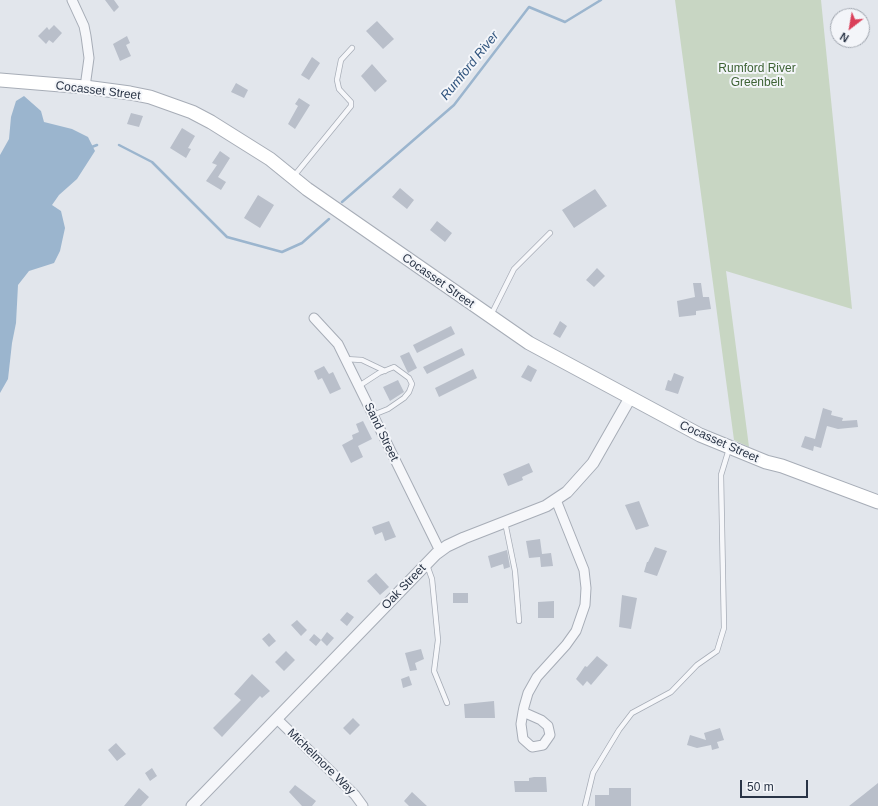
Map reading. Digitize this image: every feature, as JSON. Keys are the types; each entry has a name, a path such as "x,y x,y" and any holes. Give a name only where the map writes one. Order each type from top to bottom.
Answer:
{"main road":[{"name":"Cocasset Street","path":"0,80 85,87 137,94 192,112 240,139 490,317 529,343 684,427 730,448 878,502"}],"street":[{"path":"72,0 84,26 86,36 89,58 85,87"},
{"name":"Sand Street","path":"314,318 338,344 440,551"},
{"name":"Oak Street","path":"192,806 440,551 464,538 556,500 576,483 593,463 630,398"},
{"path":"523,712 532,684 571,638 580,622 585,605 586,588 584,570 556,500"},
{"name":"Michelmore Way","path":"277,718 355,795 363,806"}],"lane":[{"path":"293,177 351,106 351,102 339,89 337,80 341,60 352,48"},
{"path":"490,317 514,269 550,233"},
{"path":"345,359 362,360 385,371"},
{"path":"359,386 394,367 409,378 412,384 409,392 404,398 388,409 373,416"},
{"path":"585,806 593,773 619,730 632,713 671,692 697,665 717,651 724,628 721,474 730,448"},
{"path":"505,522 515,571 519,621"},
{"path":"427,564 432,579 438,640 434,671 447,703"}],"green space":[{"name":"Rumford River Greenbelt","path":"675,0 821,0 852,309 726,271 749,447 734,440"}],"water":[{"path":"24,96 41,111 44,122 72,129 88,137 95,151 77,179 59,195 52,205 61,211 65,228 60,251 54,263 29,271 18,285 16,323 8,379 0,393 0,155 9,139 11,117 16,101"}],"building":[{"path":"105,0 114,0 119,7 114,12"},
{"path":"377,21 394,39 383,49 366,31"},
{"path":"54,25 62,33 53,43 49,40 46,44 38,36 47,27 49,30"},
{"path":"127,36 130,43 126,45 131,56 120,61 113,44"},
{"path":"312,57 320,63 309,80 301,75"},
{"path":"372,64 387,81 375,92 361,76"},
{"path":"236,83 248,90 244,98 231,92"},
{"path":"299,98 310,105 295,129 288,124 298,106 295,104"},
{"path":"131,113 143,116 139,127 127,124"},
{"path":"182,128 195,136 188,148 191,149 186,158 170,148"},
{"path":"220,151 230,158 218,177 226,182 221,190 206,181 217,165 212,163"},
{"path":"400,188 414,200 407,209 392,197"},
{"path":"595,189 607,206 574,228 562,210"},
{"path":"258,195 274,205 260,228 244,218"},
{"path":"437,221 452,233 445,242 430,230"},
{"path":"597,268 605,276 594,287 586,280"},
{"path":"693,283 701,283 703,297 709,297 711,309 696,311 696,315 679,317 677,301 695,297"},
{"path":"560,321 567,326 560,338 553,334"},
{"path":"451,326 455,334 417,353 413,345"},
{"path":"462,348 465,355 427,374 423,367"},
{"path":"409,352 417,368 408,373 400,356"},
{"path":"528,365 537,370 531,382 521,377"},
{"path":"324,366 329,374 333,372 341,389 330,394 322,378 318,380 314,371"},
{"path":"473,369 477,378 439,397 435,388"},
{"path":"674,373 684,377 678,394 665,390 668,380 671,381"},
{"path":"398,380 404,392 390,401 383,387"},
{"path":"823,408 832,411 831,415 843,418 842,421 857,420 858,427 838,429 827,426 821,448 814,446 813,451 801,447 805,436 815,439"},
{"path":"363,421 372,439 358,446 363,457 351,463 342,445 353,439 352,435 359,432 356,424"},
{"path":"529,463 533,472 522,477 523,480 508,486 503,474"},
{"path":"639,501 649,526 636,530 625,505"},
{"path":"389,521 396,537 385,541 382,532 375,535 372,527"},
{"path":"540,539 542,554 551,553 553,566 541,567 540,557 529,558 526,541"},
{"path":"655,547 667,551 657,576 644,572 647,562"},
{"path":"507,550 510,567 504,569 503,564 491,568 488,556"},
{"path":"376,573 389,587 380,595 367,581"},
{"path":"453,593 468,593 468,603 453,603"},
{"path":"622,595 637,598 631,629 619,627"},
{"path":"554,601 554,618 538,618 538,602"},
{"path":"347,612 354,617 347,626 340,620"},
{"path":"297,620 307,630 301,636 291,625"},
{"path":"327,632 334,638 327,646 321,640"},
{"path":"269,633 276,641 269,647 262,639"},
{"path":"314,634 321,640 316,646 309,640"},
{"path":"421,649 424,659 415,663 417,670 410,671 405,653"},
{"path":"286,651 295,660 284,671 275,662"},
{"path":"597,656 608,665 591,685 587,681 583,686 576,679 585,666 587,667"},
{"path":"252,674 270,691 262,698 260,696 222,737 213,728 241,700 234,694"},
{"path":"409,676 412,685 403,688 401,679"},
{"path":"494,701 495,718 465,718 464,704"},
{"path":"353,718 360,725 350,735 343,728"},
{"path":"720,728 724,740 717,742 719,748 712,750 711,745 697,748 687,745 690,735 706,740 704,733"},
{"path":"116,743 126,754 117,761 108,750"},
{"path":"152,768 157,776 150,781 145,773"},
{"path":"546,777 547,792 515,792 514,781 529,781 529,778"},
{"path":"878,783 878,806 849,806 863,795"},
{"path":"295,785 316,801 312,806 302,806 289,792"},
{"path":"139,788 149,797 141,806 124,806"},
{"path":"609,788 631,788 631,806 595,806 595,795 609,795"},
{"path":"412,792 427,806 409,806 404,801"}],"waterway":[{"name":"Rumford River","path":"342,202 454,105 529,7 565,22 601,0"},
{"name":"Rumford River","path":"89,148 97,145"},
{"name":"Rumford River","path":"119,145 152,162 227,237 282,252 302,243 329,219"}]}
